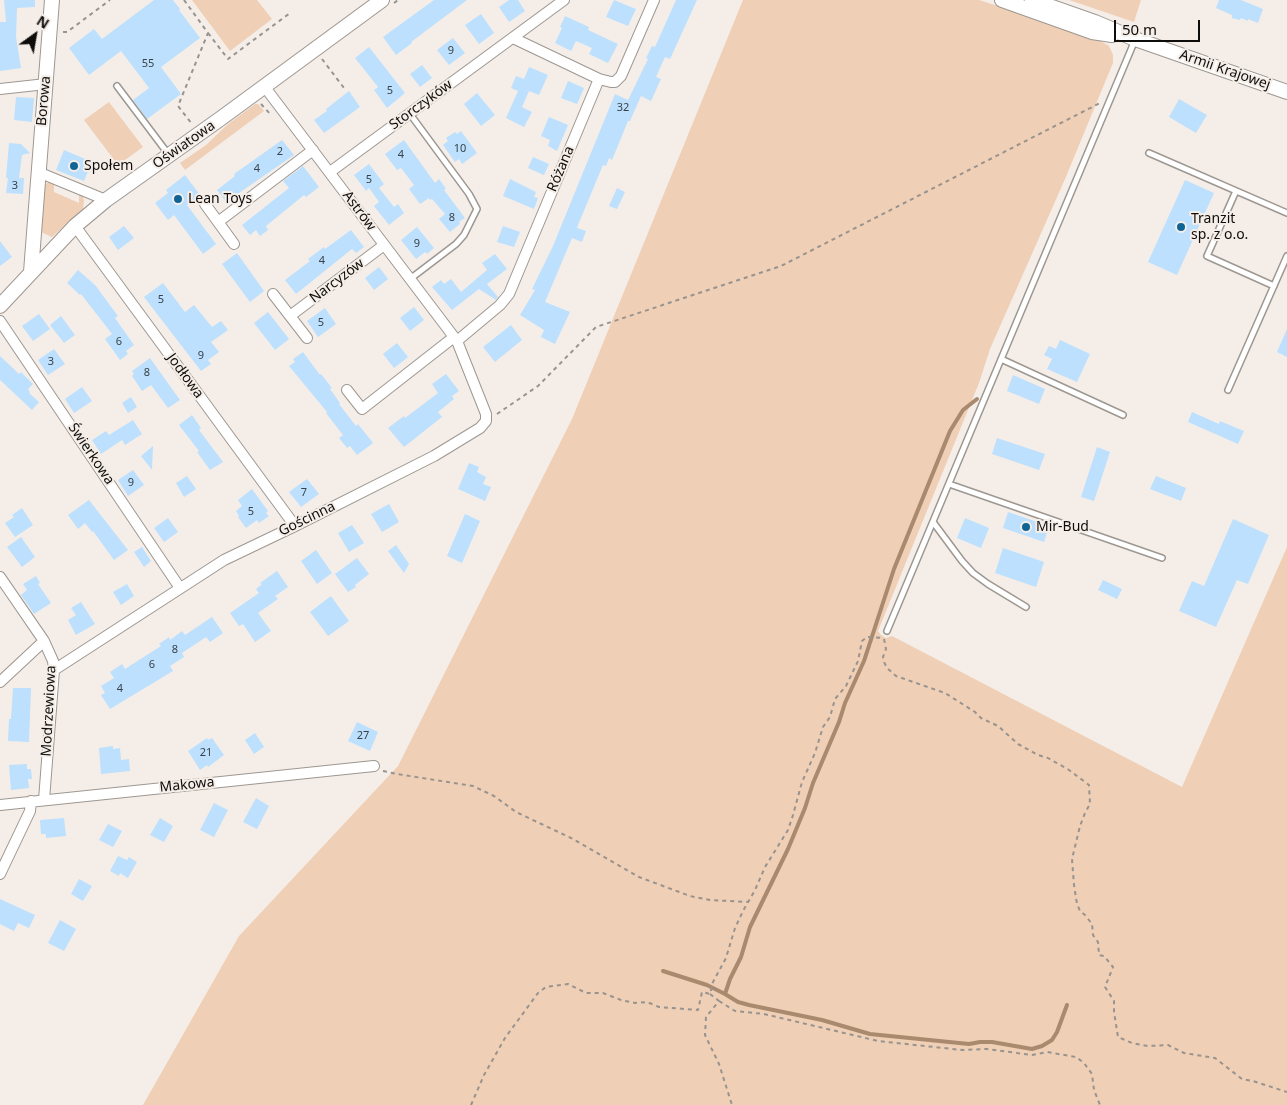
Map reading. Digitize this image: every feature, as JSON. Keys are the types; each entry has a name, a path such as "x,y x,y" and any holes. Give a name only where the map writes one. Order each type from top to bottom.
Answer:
{"street":[{"name":"Borowa","path":"31,272 52,0"},
{"name":"Oświatowa","path":"0,306 75,226 106,200 382,0"},
{"name":"Storczyków","path":"330,172 564,0"},
{"path":"513,38 599,79 615,82 621,76 654,0"},
{"name":"Armii Krajowej","path":"1002,0 1092,32 1135,39"},
{"name":"Armii Krajowej","path":"1032,0 1095,22 1135,39 1287,92"},
{"name":"Różana","path":"347,390 362,409 500,305 508,294 599,79"},
{"path":"0,89 46,84"},
{"name":"Astrów","path":"264,86 456,339"},
{"path":"218,222 313,150"},
{"path":"38,172 106,200"},
{"path":"205,204 234,244"},
{"name":"Jodłowa","path":"75,226 295,526"},
{"name":"Narcyzów","path":"290,316 384,245"},
{"path":"274,294 307,338"},
{"name":"Świerkowa","path":"0,322 180,588"},
{"path":"456,339 486,414 486,421"},
{"name":"Gościnna","path":"54,670 224,560 446,449 480,428 486,421"},
{"name":"Modrzewiowa","path":"0,576 44,641 53,661 54,670 44,800"},
{"path":"0,682 44,641"},
{"name":"Makowa","path":"0,805 374,766"},
{"path":"0,874 30,812 31,801"}],"lane":[{"path":"887,631 1135,39"},
{"path":"117,86 169,155"},
{"path":"409,114 469,194 477,209 464,235 456,244 410,279"},
{"path":"1149,153 1287,213"},
{"path":"1236,191 1207,256 1274,286"},
{"path":"1228,390 1287,256"},
{"path":"1001,359 1123,415"},
{"path":"949,484 1162,558"},
{"path":"933,522 973,573 1026,607"}],"path":[{"path":"58,32 67,32 110,0"},
{"path":"184,0 228,59 290,13"},
{"path":"192,124 178,106 208,33"},
{"path":"321,57 344,88"},
{"path":"486,421 538,386 596,327 781,266 1111,96"},
{"path":"710,994 713,982 729,950 735,928 764,867 788,830 794,815 802,782 816,753 822,726 830,718 836,699 846,686 858,661 862,641 867,637 884,638 886,649 883,658 884,662 887,668 896,676 945,693 975,712 981,718 998,726 1018,744 1069,770 1089,786 1090,804 1082,819 1072,860 1073,877 1077,904 1080,912 1092,924 1093,935 1098,942 1099,955 1104,956 1113,967 1105,987 1114,1001 1118,1037 1132,1043 1148,1046 1168,1045 1184,1053 1215,1058 1242,1080 1253,1081 1287,1092"},
{"path":"374,766 398,774 473,786 494,796 516,812 571,838 622,868 647,880 690,896 710,900 749,902"},
{"path":"471,1105 484,1075 505,1038 538,994 546,987 568,984 586,993 604,993 635,1003 647,1002 659,1007 698,1010 702,992 710,994 735,1011 764,1014 878,1041 962,1050 987,1049 1032,1055 1047,1052 1076,1057 1084,1062 1092,1074 1094,1090 1100,1105"},
{"path":"718,1001 706,1017 705,1035 719,1064 732,1105"}],"shaded area":[{"path":"192,0 257,0 272,19 230,51"},
{"path":"743,0 979,0 1093,37 1109,46 1113,55 1113,63 1065,179 990,349 979,383 878,631 886,638 892,636 1182,787 1287,547 1287,1105 143,1105 239,936 398,766 572,419"},
{"path":"1069,0 1141,0 1134,22"},
{"path":"109,102 143,147 118,165 84,120"},
{"path":"255,104 258,104 264,111 185,170 180,163 206,145 227,125"},
{"path":"49,182 54,183 54,192 79,203 79,193 83,196 84,201 83,209 52,237 41,232 44,185"}],"building":[{"path":"4,0 35,0 35,7 17,8 16,37 21,68 0,71 0,22 6,22"},
{"path":"154,0 173,0 200,38 161,67 181,94 147,119 133,100 149,88 121,51 89,75 69,48 94,29 102,39"},
{"path":"434,0 467,0 396,55 383,37"},
{"path":"509,0 518,0 525,11 509,22 499,7"},
{"path":"614,0 636,9 628,26 606,17"},
{"path":"676,0 697,0 670,59 665,57 656,77 661,79 651,101 641,96 630,121 628,121 612,160 609,158 606,166 603,165 577,228 586,231 582,242 572,238 545,302 570,312 555,344 541,337 544,330 520,315 535,290 532,289 553,246 615,94 628,100 648,59 646,58 652,46 655,47"},
{"path":"1219,0 1241,0 1263,9 1258,23 1248,19 1248,21 1241,18 1240,20 1232,18 1232,15 1216,8"},
{"path":"481,14 494,33 479,44 465,25"},
{"path":"565,16 589,27 588,30 618,44 608,63 589,54 592,48 576,41 571,51 555,43"},
{"path":"453,38 465,53 449,65 437,50"},
{"path":"369,47 405,93 387,108 374,90 378,87 355,58"},
{"path":"422,65 432,78 420,87 410,74"},
{"path":"529,67 548,75 539,95 529,91 522,107 532,112 524,127 506,118 518,91 511,88 516,76 524,79"},
{"path":"568,81 584,88 577,104 561,98"},
{"path":"349,91 360,107 324,133 314,120"},
{"path":"477,93 495,115 481,126 464,104"},
{"path":"16,97 34,98 32,122 14,120"},
{"path":"1179,99 1207,115 1196,133 1169,117"},
{"path":"549,117 568,125 557,151 548,146 550,140 541,136"},
{"path":"461,131 477,153 462,164 459,159 455,162 443,145 448,141 446,138 455,132 457,134"},
{"path":"282,140 294,155 226,202 217,190 235,176 234,174"},
{"path":"404,140 435,183 439,179 446,189 444,190 465,218 450,232 439,219 445,214 432,199 430,200 429,198 420,204 409,189 414,185 401,168 397,170 385,154"},
{"path":"9,143 21,144 30,153 22,155 19,178 24,178 23,194 6,193"},
{"name":"Społem","path":"64,150 92,162 84,181 56,170"},
{"path":"533,157 549,164 544,175 528,168"},
{"path":"369,164 384,184 379,188 394,207 398,204 404,213 389,225 374,206 379,202 369,188 366,191 354,175"},
{"path":"303,166 319,187 306,197 304,195 266,226 268,230 260,236 256,230 250,235 242,225 289,188 283,181"},
{"path":"185,175 200,195 187,205 216,244 203,254 174,215 168,220 155,203 168,193 166,190"},
{"path":"510,179 536,192 534,197 538,198 534,209 503,196"},
{"name":"Tranzit sp. z o.o.","path":"1185,180 1214,193 1177,275 1148,262"},
{"path":"617,188 625,192 617,209 609,206"},
{"path":"124,226 134,238 118,250 109,237"},
{"path":"503,226 520,232 514,247 497,242"},
{"path":"417,227 434,248 416,259 401,240"},
{"path":"351,230 364,247 356,253 352,249 296,294 285,280 310,261 308,259"},
{"path":"0,241 12,257 0,266"},
{"path":"237,253 264,291 250,302 222,264"},
{"path":"495,254 507,269 487,284 498,297 496,300 479,289 452,310 432,287 441,280 444,284 451,279 461,292 487,270 482,263"},
{"path":"379,267 388,279 374,290 365,278"},
{"path":"78,270 96,286 118,316 115,318 134,345 126,351 128,354 120,360 105,339 112,334 81,294 67,283"},
{"path":"163,283 185,312 194,305 212,327 221,321 228,330 211,342 219,352 208,360 211,364 201,371 144,297"},
{"path":"414,307 424,320 410,331 400,318"},
{"path":"325,308 336,324 318,337 307,321"},
{"path":"268,312 289,339 275,350 254,323"},
{"path":"39,314 50,329 33,341 22,326"},
{"path":"61,316 75,335 64,343 50,325"},
{"path":"511,325 522,340 495,362 483,347"},
{"path":"1287,329 1287,357 1277,352"},
{"path":"1060,340 1090,354 1077,382 1047,369 1052,359 1044,355 1049,346 1056,349"},
{"path":"397,343 408,357 394,368 383,354"},
{"path":"54,349 65,364 48,375 38,360"},
{"path":"303,352 332,388 330,389 339,404 356,426 358,424 373,443 357,455 350,446 347,448 339,438 343,435 327,412 289,366 295,362 293,359"},
{"path":"0,356 33,384 28,389 29,393 39,402 32,410 0,380"},
{"path":"150,358 180,400 168,408 151,385 142,391 132,376 134,374 132,371"},
{"path":"446,374 459,391 452,396 454,399 438,412 442,417 404,447 388,428 404,416 405,418 438,393 432,384"},
{"path":"1013,375 1045,389 1039,404 1007,391"},
{"path":"82,387 92,401 74,413 65,399"},
{"path":"131,397 137,407 128,413 122,403"},
{"path":"1192,412 1219,424 1220,421 1244,431 1238,444 1188,422"},
{"path":"192,415 201,428 199,430 223,462 210,470 197,452 199,451 179,425"},
{"path":"133,420 142,434 125,445 122,440 101,454 92,440 106,431 109,435"},
{"path":"997,438 1045,454 1039,470 992,454"},
{"path":"153,446 152,470 141,456"},
{"path":"1097,447 1110,452 1094,501 1081,497"},
{"path":"469,463 479,467 477,472 486,477 483,484 491,487 485,501 458,489"},
{"path":"133,470 144,485 128,496 118,480"},
{"path":"187,476 196,489 184,497 176,483"},
{"path":"1156,476 1186,488 1181,501 1150,489"},
{"path":"307,479 319,494 301,507 289,492"},
{"path":"252,489 268,511 266,513 269,516 259,523 257,520 246,528 236,511 242,506 238,500"},
{"path":"89,500 128,550 114,560 85,523 78,529 68,515"},
{"path":"389,504 399,522 382,532 371,514"},
{"path":"22,508 33,525 15,537 5,523"},
{"name":"Mir-Bud","path":"1008,512 1049,526 1044,542 1003,528"},
{"path":"465,514 480,521 462,563 447,556"},
{"path":"168,518 178,532 164,542 154,528"},
{"path":"965,518 989,528 981,548 957,538"},
{"path":"1233,519 1269,535 1248,584 1237,580 1216,627 1179,611 1192,581 1204,586"},
{"path":"352,525 364,543 349,552 338,533"},
{"path":"21,537 35,557 22,567 7,547"},
{"path":"396,545 409,564 404,573 388,551"},
{"path":"142,547 151,561 144,567 134,552"},
{"path":"1003,548 1044,562 1036,587 995,573"},
{"path":"316,550 332,573 317,584 301,561"},
{"path":"357,558 369,574 348,592 335,574"},
{"path":"277,571 288,587 275,596 278,599 258,613 271,631 255,642 243,624 239,626 230,613 259,593 256,589 262,584 260,583"},
{"path":"36,576 40,583 38,584 51,603 34,614 21,595 27,590 23,584"},
{"path":"1103,580 1122,589 1117,599 1098,590"},
{"path":"127,584 134,596 121,605 113,592"},
{"path":"331,596 349,621 328,636 310,612"},
{"path":"81,602 95,624 76,635 68,620 76,615 71,608"},
{"path":"212,617 223,633 210,642 206,637 182,653 184,657 170,666 173,671 110,709 101,695 105,693 101,686 114,678 110,672 122,664 125,669 161,646 159,644 169,637 170,640 182,631 185,635"},
{"path":"13,688 31,688 29,742 8,741"},
{"path":"357,722 378,732 370,751 348,741"},
{"path":"255,733 264,747 254,754 245,740"},
{"path":"207,738 208,740 212,738 224,755 208,767 207,765 200,770 188,751"},
{"path":"113,746 113,749 120,748 121,760 129,759 130,771 101,774 99,748"},
{"path":"27,764 27,769 31,769 32,779 28,779 29,788 11,790 9,765"},
{"path":"256,798 269,806 257,829 243,822"},
{"path":"214,803 228,810 214,837 200,830"},
{"path":"64,818 66,836 46,838 46,834 41,834 40,820"},
{"path":"160,818 173,826 164,842 150,835"},
{"path":"108,824 122,831 113,847 99,840"},
{"path":"118,856 127,860 129,857 137,862 128,878 120,873 119,876 110,871"},
{"path":"79,879 92,886 83,901 71,894"},
{"path":"0,899 35,915 29,928 18,923 14,931 0,924"},
{"path":"60,920 76,929 64,951 48,943"}],"waterway":[{"path":"663,971 707,985 725,994 741,957 750,927 788,849 845,703 864,661 894,569 950,431 963,410 977,399"},
{"path":"725,994 738,1002 822,1020 870,1034 969,1044 992,1042 1032,1049 1052,1040 1067,1005"}],"place":[{"name":"Społem","path":"74,166"},
{"name":"Lean Toys","path":"178,199"},
{"name":"Tranzit sp. z o.o.","path":"1181,227"},
{"name":"Mir-Bud","path":"1026,527"}]}
